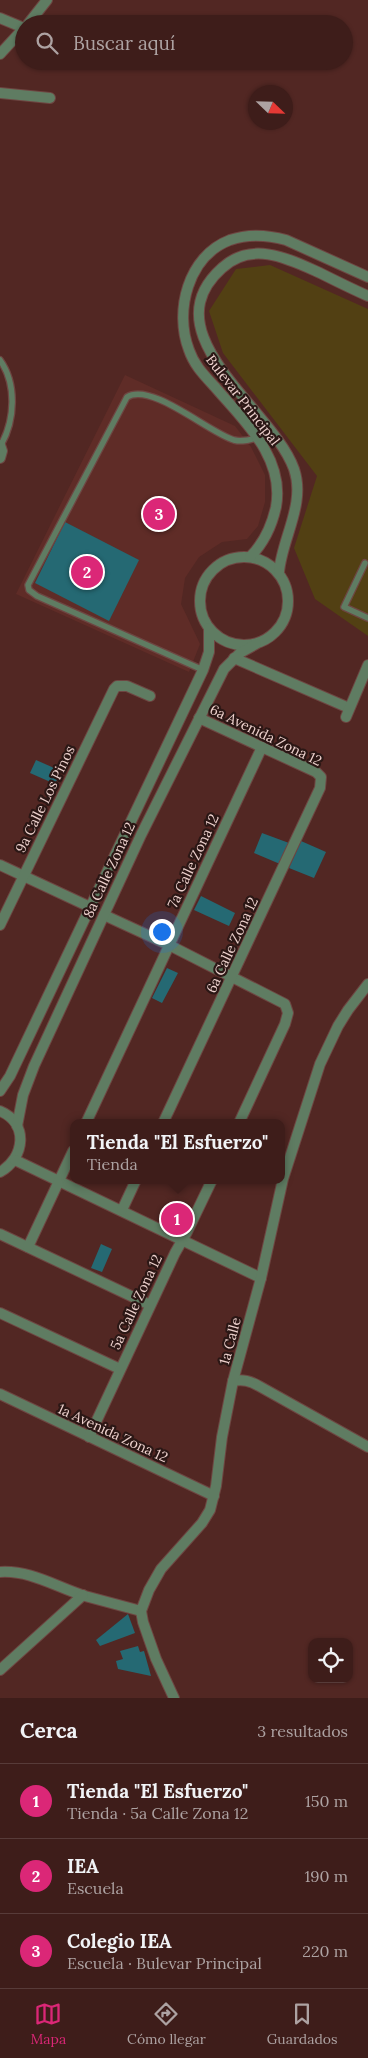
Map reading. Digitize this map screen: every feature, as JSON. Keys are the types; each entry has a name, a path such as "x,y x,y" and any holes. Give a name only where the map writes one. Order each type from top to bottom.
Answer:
{"street":[{"path":"35,15 47,0"},
{"path":"0,18 15,24"},
{"path":"0,54 15,38"},
{"path":"0,92 50,98"},
{"name":"Bulevar Principal","path":"250,556 258,549 270,528 277,503 276,476 272,462 257,438 198,369 189,350 183,328 184,305 190,280 211,252 230,240 252,236 274,237 304,247 368,277"},
{"name":"Bulevar Principal","path":"278,572 284,545 296,510 297,484 294,470 276,436 224,374 207,348 200,318 202,296 211,279 225,265 244,255 256,253 269,254 295,262 368,296"},
{"path":"0,445 2,451 0,458"},
{"path":"250,556 271,565 278,572 288,591 289,604 285,618 278,630 256,644 243,645 230,643 218,637 209,628 203,617 200,604 201,591 206,579 214,568 225,561 237,557 250,556"},
{"name":"8a Calle Zona 12","path":"0,1091 10,1076 203,670 209,652 209,628"},
{"name":"8a Calle Zona 12","path":"15,1160 21,1143 17,1126 28,1080 141,835 217,680 234,658 256,644"},
{"path":"234,658 347,712 368,665"},
{"name":"9a Calle Los Pinos","path":"0,925 117,686 126,686 150,696"},
{"name":"6a Avenida Zona 12","path":"198,718 316,772 321,777"},
{"name":"7a Calle Zona 12","path":"88,1119 262,747"},
{"name":"6a Calle Zona 12","path":"165,1119 320,788 321,777"},
{"path":"0,865 90,907"},
{"path":"104,915 232,976 281,1001 287,1008 285,1024 241,1119"},
{"name":"1a Calle","path":"285,1173 320,1064 348,1010 368,984"},
{"path":"0,1111 11,1118 17,1126"},
{"path":"28,1247 70,1157"},
{"path":"0,1172 8,1168 15,1160 261,1278"},
{"path":"122,1210 134,1184"},
{"name":"5a Calle Zona 12","path":"89,1437 150,1305 210,1184"},
{"name":"1a Calle","path":"141,1611 149,1590 161,1569 202,1523 210,1510 233,1381 261,1278 282,1184"},
{"path":"0,1234 150,1305"},
{"path":"0,1313 120,1369"},
{"path":"233,1381 240,1379 249,1381 368,1447"},
{"name":"1a Avenida Zona 12","path":"0,1394 214,1496"},
{"path":"0,1572 18,1572 55,1583 83,1595 141,1611 156,1659 174,1698"},
{"path":"0,1670 83,1595"}],"lane":[{"path":"0,360 7,372 11,386 12,406 7,434 0,445"},
{"path":"203,670 37,596 29,590 28,585 124,402 131,395 141,394 149,396 193,416 233,439 245,441 257,438"},
{"path":"364,563 344,607 368,618"}],"shaded area":[{"path":"270,265 368,309 368,636 315,599 294,548 317,476 223,353 209,311 236,269"},
{"path":"125,375 235,426 251,447 265,475 265,502 258,526 247,539 222,542 199,557 185,578 181,604 200,644 189,672 16,594"}],"building":[{"path":"65,522 139,560 109,621 35,583"},
{"path":"36,760 61,771 55,784 30,773"},
{"path":"262,833 289,843 280,864 254,853"},
{"path":"301,841 326,852 314,878 289,868"},
{"path":"201,896 235,913 229,926 194,910"},
{"path":"167,968 178,973 162,1003 152,998"},
{"path":"176,1204 189,1209 178,1234 165,1228"},
{"path":"101,1244 112,1249 102,1272 91,1268"},
{"path":"128,1614 135,1633 100,1646 96,1640"},
{"path":"138,1646 140,1652 144,1651 151,1676 118,1669 116,1661 123,1659 120,1651"}],"place":[{"name":"Colegio IEA","path":"159,514"},
{"name":"IEA","path":"87,572"},
{"name":"Tienda \"El Esfuerzo\"","path":"177,1219"}]}
